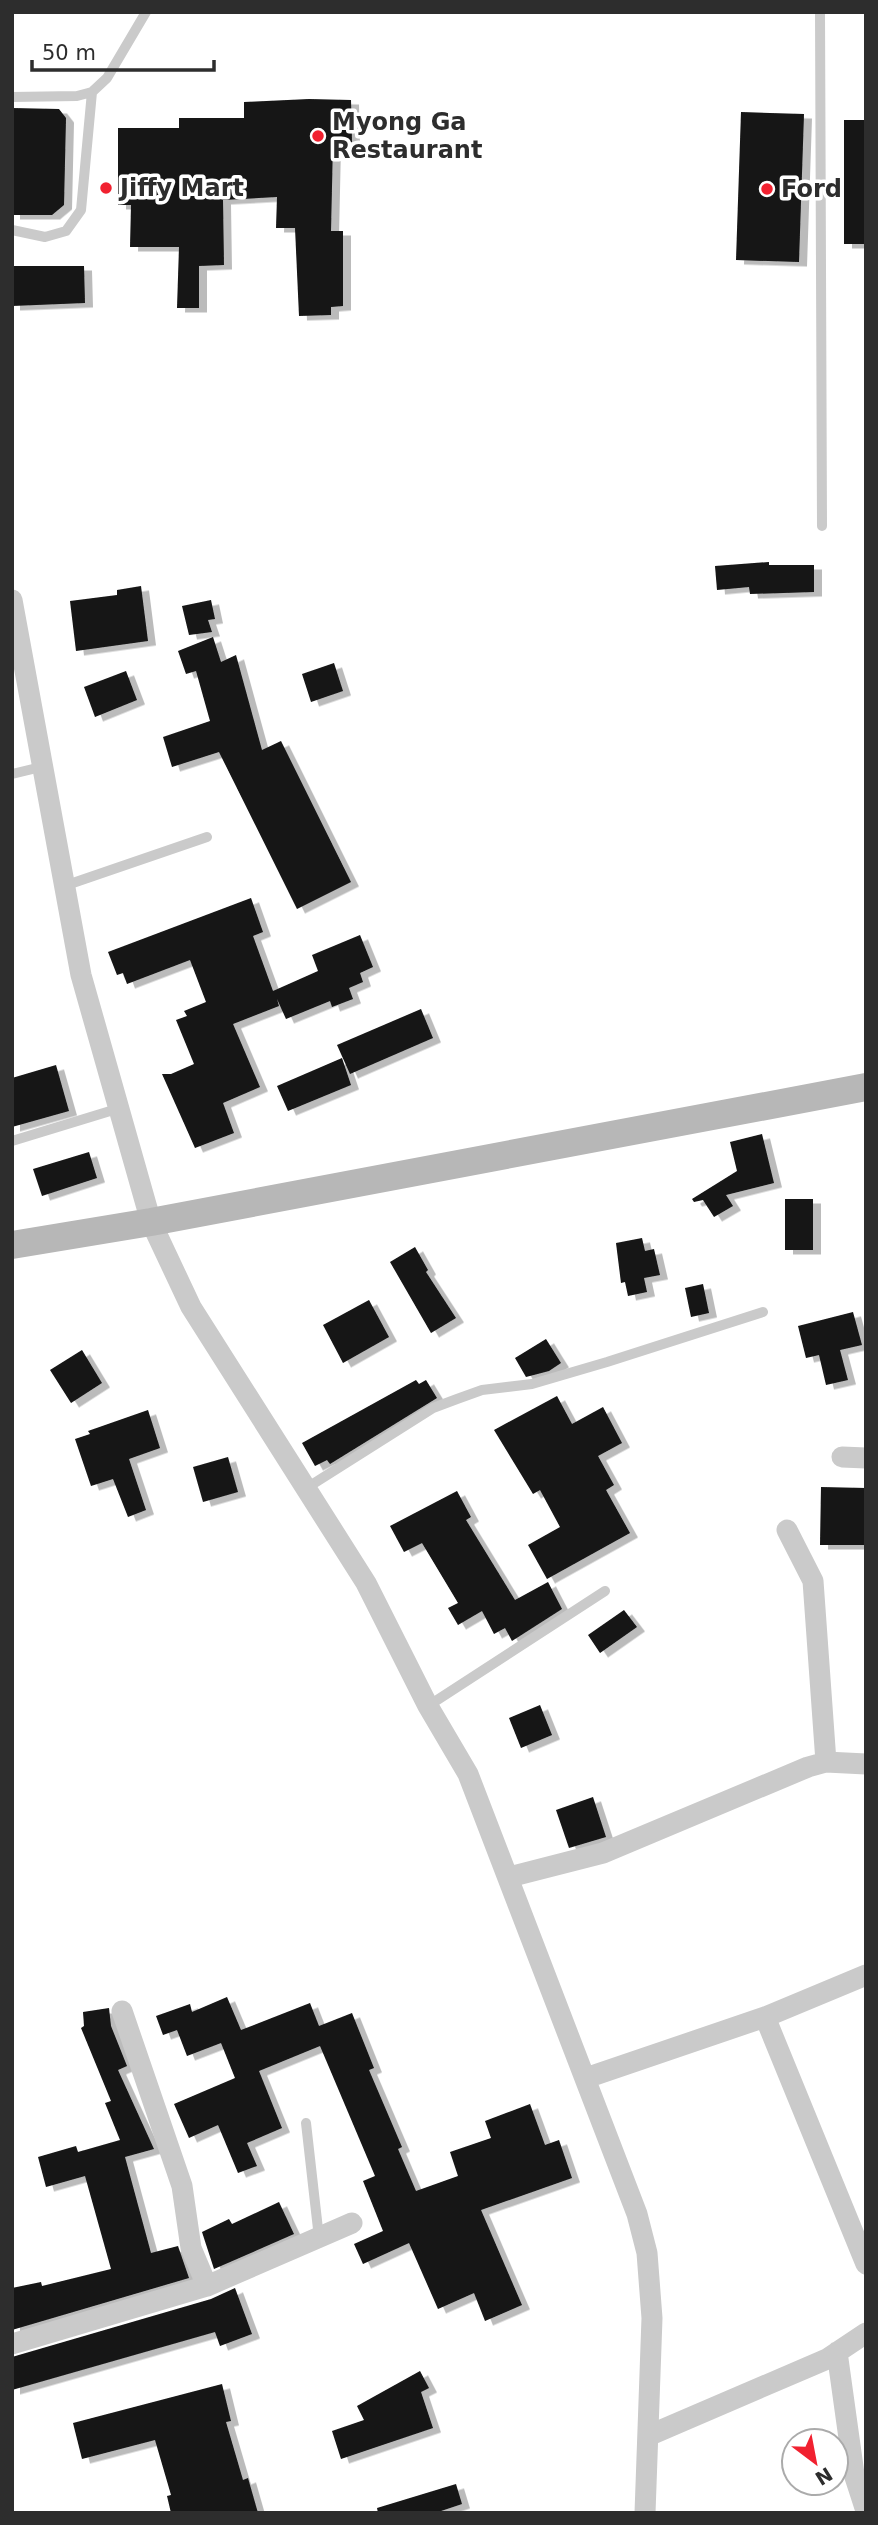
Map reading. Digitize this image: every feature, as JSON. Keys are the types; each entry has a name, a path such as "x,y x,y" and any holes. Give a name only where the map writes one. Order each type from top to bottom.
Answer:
{"street":[{"path":"12,600 81,975 151,1222 191,1307 366,1583 428,1706 468,1774 637,2214 647,2253 652,2318 650,2435 645,2513"},
{"path":"12,1245 151,1222 866,1087"},
{"path":"842,1457 866,1458"},
{"path":"787,1530 813,1581 826,1762"},
{"path":"509,1877 603,1853 826,1762 866,1764"},
{"path":"586,2078 765,2017 866,1975"},
{"path":"122,2011 182,2186 191,2248 207,2286"},
{"path":"765,2017 866,2264"},
{"path":"12,2344 207,2286 352,2223"},
{"path":"650,2435 837,2352 866,2333"},
{"path":"837,2352 855,2473 866,2511"}],"lane":[{"path":"12,97 77,96 92,92 107,78 146,12"},
{"path":"820,12 822,526"},
{"path":"12,230 45,237 66,231 81,210 92,92"},
{"path":"12,774 41,767"},
{"path":"66,885 207,837"},
{"path":"12,1141 120,1108"},
{"path":"305,1489 444,1404 482,1390 532,1384 763,1312"},
{"path":"428,1706 605,1591"},
{"path":"306,2123 319,2238"}],"building":[{"path":"351,100 352,142 333,142 331,231 343,231 343,306 331,307 331,315 299,316 295,228 276,228 277,197 223,200 224,265 199,266 199,308 177,308 179,247 130,247 131,205 118,205 118,128 179,128 179,118 244,118 244,102"},
{"path":"12,108 59,109 66,118 64,205 52,215 12,215"},
{"path":"741,112 804,114 799,262 736,260"},
{"path":"844,120 866,120 866,244 844,244"},
{"path":"12,266 84,266 85,303 12,306"},
{"path":"769,562 769,565 814,565 814,592 750,594 749,587 717,590 715,566"},
{"path":"141,586 148,641 76,651 70,601 117,595 117,590"},
{"path":"211,600 215,619 208,620 212,632 189,635 182,606"},
{"path":"213,637 221,662 236,655 262,750 281,741 351,882 297,909 219,752 172,767 163,737 210,721 196,671 186,674 178,651"},
{"path":"334,663 343,691 311,702 302,674"},
{"path":"126,671 137,700 95,717 84,687"},
{"path":"251,898 263,932 253,936 273,991 318,971 312,955 360,935 373,967 360,973 363,982 349,988 353,999 332,1007 330,1001 286,1019 277,999 279,1006 233,1024 260,1087 223,1103 234,1133 195,1148 162,1074 171,1074 194,1064 176,1020 187,1016 184,1011 206,1002 190,960 127,984 123,973 117,975 108,952"},
{"path":"421,1009 433,1038 350,1074 337,1045"},
{"path":"342,1058 351,1085 288,1111 277,1086"},
{"path":"56,1065 69,1111 12,1127 12,1078"},
{"path":"762,1134 774,1183 726,1195 733,1206 714,1217 703,1200 694,1202 692,1199 737,1171 730,1142"},
{"path":"89,1152 97,1178 42,1196 33,1169"},
{"path":"785,1199 813,1199 813,1250 785,1250"},
{"path":"642,1238 645,1251 654,1249 660,1275 644,1278 647,1292 628,1296 625,1282 621,1283 616,1243"},
{"path":"415,1247 428,1270 426,1272 456,1318 431,1333 390,1262"},
{"path":"703,1284 709,1313 691,1317 685,1288"},
{"path":"369,1300 389,1337 343,1363 323,1325"},
{"path":"853,1312 862,1345 840,1350 848,1380 826,1385 819,1355 806,1358 798,1326"},
{"path":"546,1339 561,1363 549,1371 526,1377 515,1358"},
{"path":"82,1350 102,1383 71,1403 50,1370"},
{"path":"416,1380 419,1384 426,1380 437,1398 330,1464 327,1460 315,1466 302,1443"},
{"path":"557,1396 572,1424 603,1407 622,1443 598,1456 614,1485 606,1490 630,1533 547,1579 528,1545 560,1527 540,1490 533,1494 494,1430"},
{"path":"148,1410 160,1448 129,1459 146,1510 128,1517 113,1479 91,1486 75,1439 90,1434 88,1431"},
{"path":"228,1457 238,1492 203,1502 193,1467"},
{"path":"821,1487 866,1488 866,1545 820,1545"},
{"path":"457,1491 471,1517 466,1520 515,1600 548,1582 562,1609 512,1641 505,1628 494,1634 482,1611 458,1625 448,1608 458,1603 422,1543 404,1552 390,1526"},
{"path":"624,1610 637,1627 600,1653 588,1635"},
{"path":"540,1705 552,1735 521,1748 509,1718"},
{"path":"593,1797 606,1837 569,1848 556,1810"},
{"path":"227,1997 241,2030 310,2003 319,2026 352,2013 374,2068 369,2070 402,2147 398,2149 416,2191 458,2176 450,2152 491,2138 485,2121 530,2104 545,2145 559,2140 572,2178 481,2210 522,2305 485,2321 474,2293 438,2309 409,2243 363,2264 354,2244 383,2231 363,2181 375,2176 320,2046 259,2071 282,2128 247,2143 257,2166 238,2173 218,2125 189,2138 174,2104 235,2078 221,2043 187,2056 177,2030 163,2035 156,2016 190,2004 192,2012"},
{"path":"109,2008 111,2026 127,2066 118,2070 154,2149 125,2157 151,2253 178,2246 189,2278 12,2330 12,2288 41,2282 42,2286 111,2269 85,2176 46,2187 38,2157 76,2146 78,2152 120,2140 105,2103 111,2101 81,2028 84,2026 83,2012"},
{"path":"279,2202 294,2234 214,2269 202,2232 229,2219 232,2224"},
{"path":"235,2288 252,2334 220,2346 215,2332 12,2390 12,2357 211,2299"},
{"path":"420,2371 429,2388 421,2392 433,2428 341,2459 332,2431 364,2420 357,2406"},
{"path":"222,2384 231,2421 226,2422 243,2480 248,2478 258,2513 171,2513 167,2496 171,2495 155,2440 82,2459 73,2423"},
{"path":"456,2484 462,2504 435,2513 378,2513 377,2508"}],"place":[{"name":"Myong Ga Restaurant","path":"318,136"},
{"name":"Jiffy Mart","path":"106,188"},
{"name":"Ford","path":"767,189"}]}
